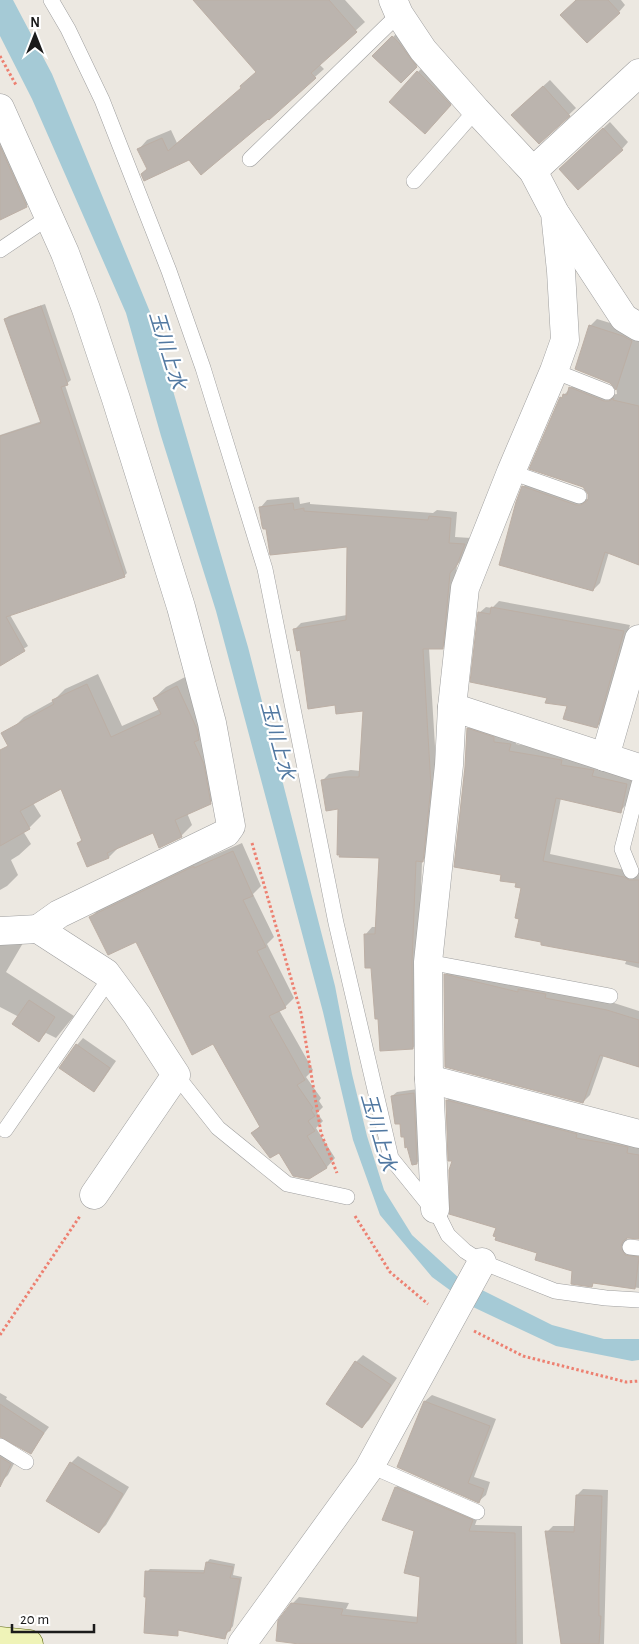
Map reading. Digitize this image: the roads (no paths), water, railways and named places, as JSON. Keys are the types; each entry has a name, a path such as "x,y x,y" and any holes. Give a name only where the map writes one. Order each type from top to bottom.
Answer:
{"main road":[{"path":"0,1641 29,1644"}],"street":[{"path":"396,7 423,50 533,171 555,213 624,318 639,327"},
{"path":"533,171 639,73"},
{"path":"0,108 65,252 89,318 178,598 212,723 231,826 226,833 59,914 38,930"},
{"path":"435,1209 429,1079 428,962 450,765 452,707 465,588 565,340 555,213"},
{"path":"561,271 565,257 572,254 584,256"},
{"path":"605,757 639,639"},
{"path":"452,707 639,768"},
{"path":"0,930 38,930 106,973 137,1015 176,1075 94,1195"},
{"path":"429,1079 639,1134"},
{"path":"242,1644 371,1466 477,1270"}],"lane":[{"path":"51,0 68,30 102,100 169,271 203,368 265,569 336,923 391,1158 435,1209 448,1235 465,1251 477,1270 555,1291 606,1298 639,1300"},
{"path":"250,159 396,7"},
{"path":"414,181 476,110"},
{"path":"0,250 50,217"},
{"path":"554,371 607,392"},
{"path":"511,472 579,496"},
{"path":"632,871 622,849 639,784"},
{"path":"428,962 610,996"},
{"path":"5,1130 110,978"},
{"path":"176,1075 218,1128 287,1184 347,1197"},
{"path":"0,1446 26,1462"},
{"path":"371,1466 477,1512"}],"water":[{"path":"0,0 13,0 52,74 150,312 248,647 335,986 352,1074 367,1136 384,1190 412,1235 460,1279 552,1325 604,1339 639,1339 639,1360 632,1361 556,1346 473,1307 432,1277 380,1215 353,1140 323,1012 216,611 161,436 126,313 32,99 0,36"}],"water label":[{"name":"玉川上水","path":"168,350"},
{"name":"玉川上水","path":"278,740"},
{"name":"玉川上水","path":"379,1132"}]}
